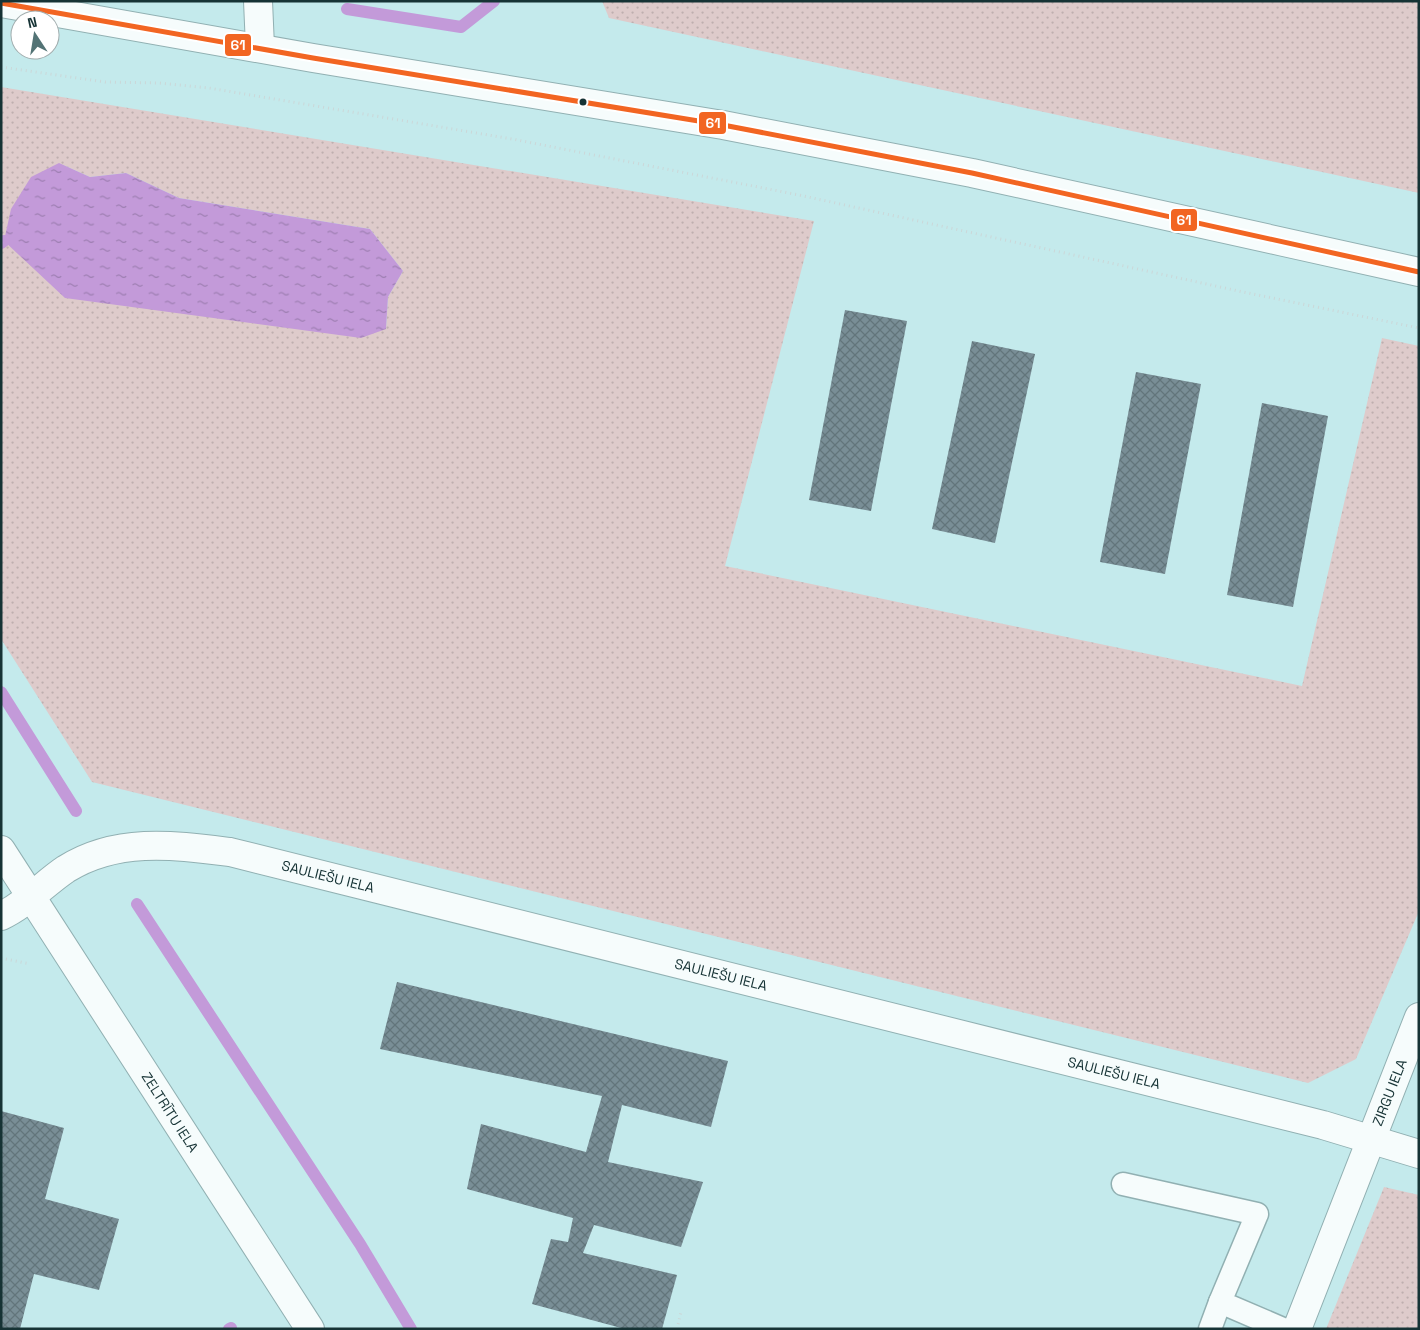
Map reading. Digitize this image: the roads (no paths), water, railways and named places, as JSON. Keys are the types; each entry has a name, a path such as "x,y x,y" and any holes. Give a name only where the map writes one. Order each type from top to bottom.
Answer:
{"street":[{"path":"258,1 260,47"},
{"path":"1,3 260,47 313,58 723,125 972,173 1419,272"},
{"name":"SAULIEŠU IELA","path":"30,896 67,868 96,855 126,846 171,845 230,852 1314,1122 1419,1154"},
{"name":"ZELTRĪTU IELA","path":"1,850 310,1329"},
{"path":"1,916 30,896"},
{"name":"ZIRGU IELA","path":"1296,1329 1372,1141 1419,1016"}],"lane":[{"path":"1123,1184 1257,1214 1210,1329"},
{"path":"1220,1302 1284,1329"}],"water":[{"path":"59,163 90,177 126,173 179,198 370,229 403,271 388,297 386,329 361,338 65,298 4,241 11,209 31,177"}],"waterway":[{"path":"347,9 461,27 494,1"},
{"path":"1,692 76,811"},
{"path":"137,904 360,1244 411,1329"}]}
